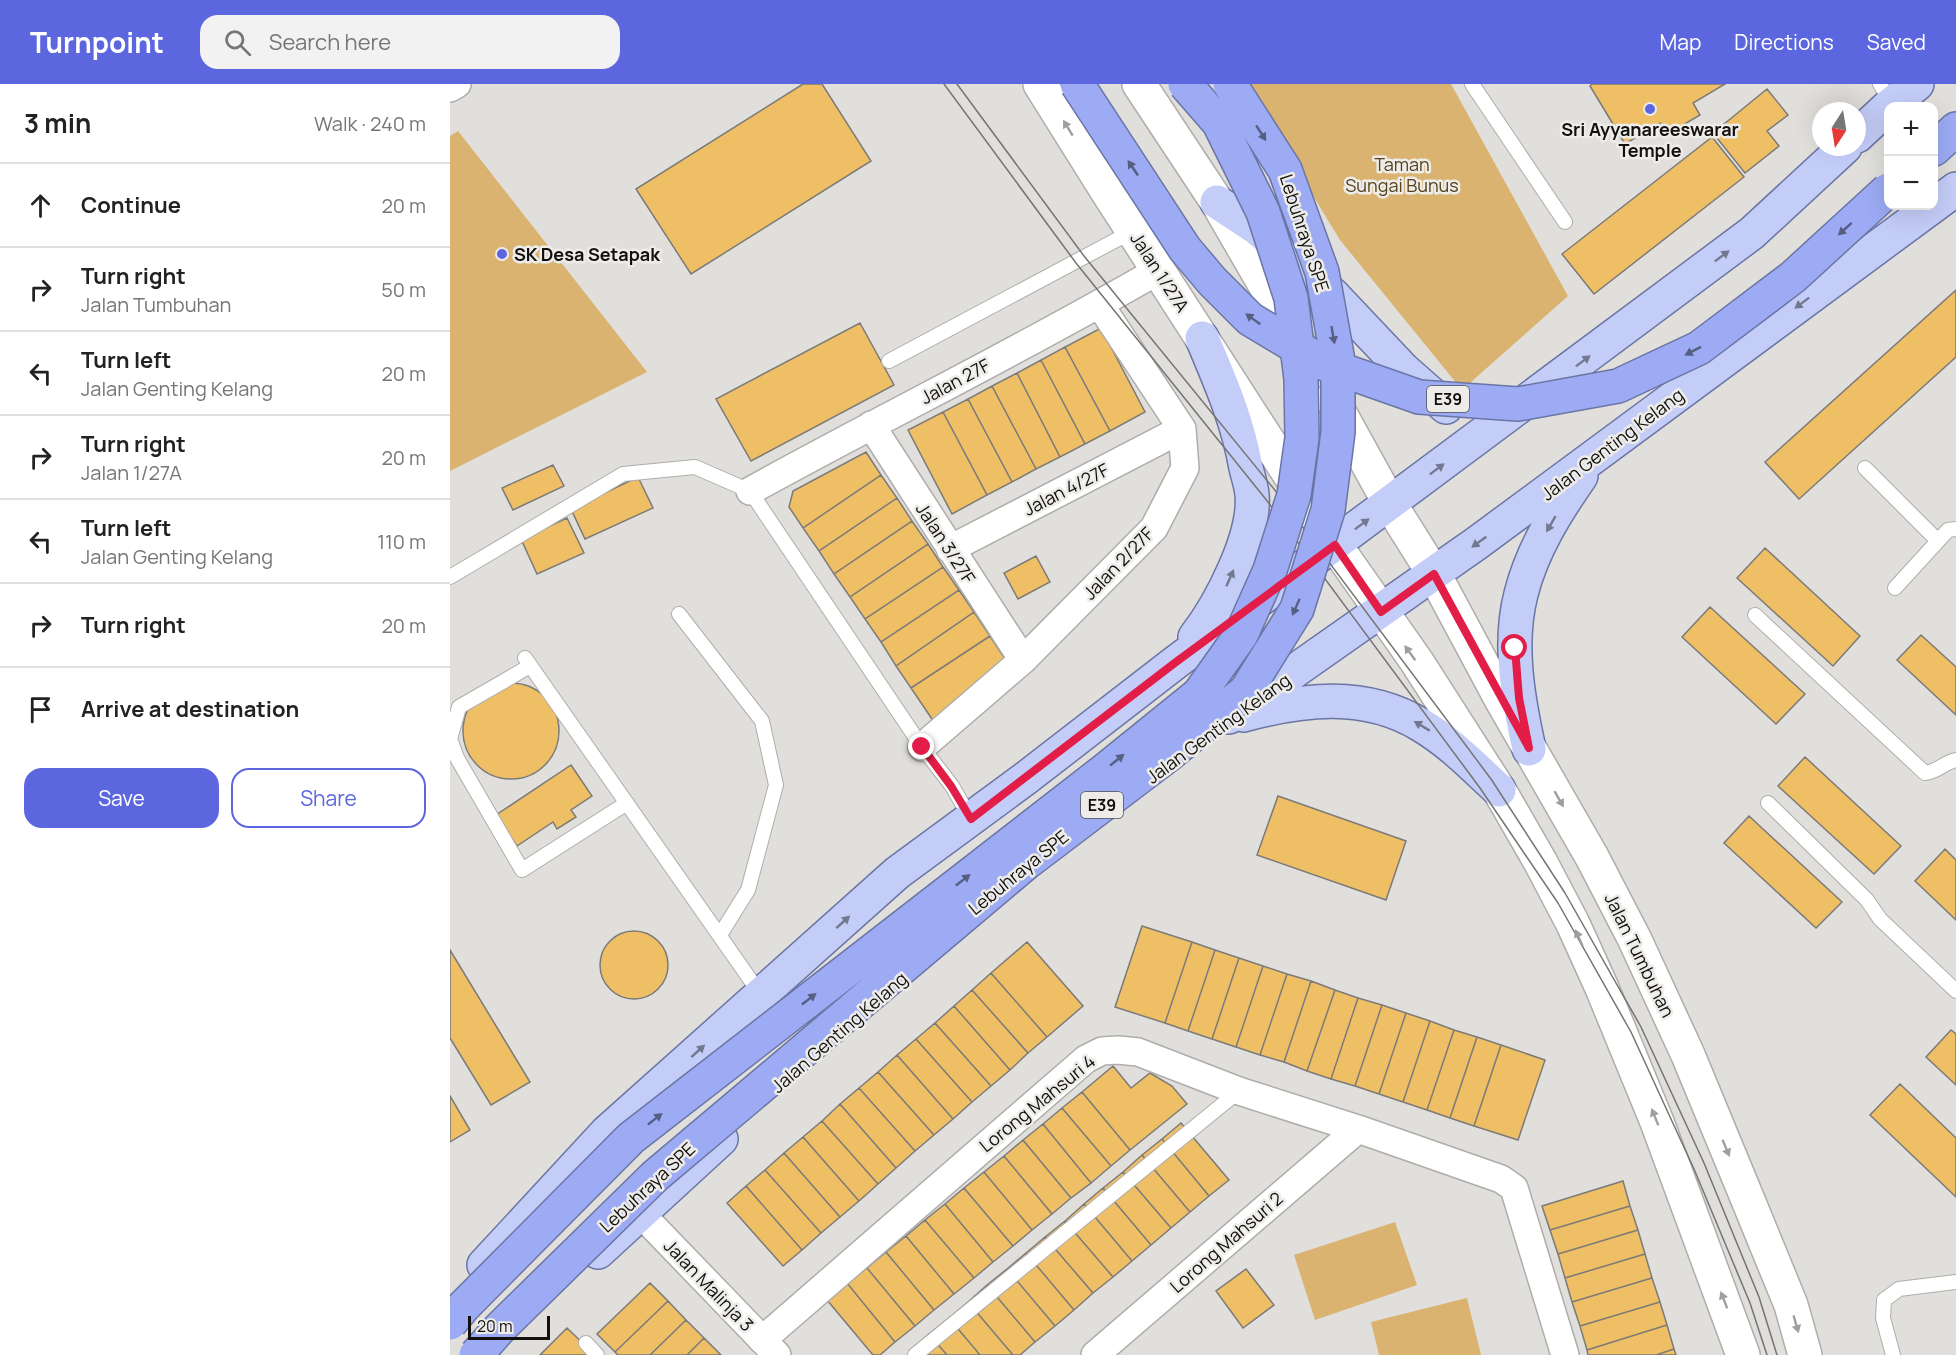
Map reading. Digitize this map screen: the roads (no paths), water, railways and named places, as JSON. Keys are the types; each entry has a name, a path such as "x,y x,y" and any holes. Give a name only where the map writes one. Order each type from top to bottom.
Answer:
{"highway":[{"name":"E39","path":"1077,84 1185,249 1212,281 1250,319 1325,364 1419,397 1518,404 1617,386 1699,348 1793,277 1884,194"},
{"name":"Lebuhraya SPE","path":"450,1323 464,1306 631,1138 1087,785 1199,694 1241,635 1270,570 1294,495 1302,438 1301,379 1291,298 1263,212 1219,123 1185,84"},
{"name":"Lebuhraya SPE","path":"476,1355 500,1328 655,1176 1026,863 1167,756 1246,691 1297,609 1328,510 1338,432 1338,362 1322,272 1285,170 1230,84"},
{"path":"1938,145 1956,129"}],"main road":[{"name":"Jalan 1/27A","path":"1040,84 1280,460 1381,612"},
{"path":"1139,84 1216,202 1341,414 1390,504 1434,574"},
{"path":"1866,126 1893,97"},
{"path":"450,1302 607,1132 897,873 1752,233 1835,156"},
{"name":"Jalan Genting Kelang","path":"495,1355 565,1280 640,1214 831,1036 1040,863 1224,720 1434,574 1956,189"},
{"path":"1216,202 1258,229 1334,296 1404,370 1452,412 1503,421"},
{"path":"1176,662 1209,619 1229,582 1249,524 1252,496 1243,444 1202,338"},
{"path":"1280,460 1311,472 1327,468 1341,450 1341,414"},
{"path":"1529,748 1522,719 1516,663 1516,633 1520,597 1539,546 1559,509 1594,457"},
{"name":"Jalan Tumbuhan","path":"1434,574 1619,909 1688,1055 1791,1305 1805,1355"},
{"path":"1381,612 1417,662 1499,790 1572,924 1602,988 1657,1122 1743,1355"},
{"path":"1224,720 1275,707 1320,700 1338,700 1380,707 1398,713 1431,731 1499,790"}],"street":[{"path":"450,88 457,84"},
{"name":"Jalan 27F","path":"750,491 1100,305 1159,270"},
{"name":"Jalan 2/27F","path":"922,747 1023,660 1154,528 1185,468 1182,429 1100,305"},
{"name":"Jalan 3/27F","path":"871,425 1023,660"},
{"name":"Jalan 4/27F","path":"950,549 1182,429"},
{"name":"Lorong Mahsuri 4","path":"770,1347 1086,1059 1102,1051 1118,1050 1138,1052 1239,1091 1358,1129 1501,1179 1514,1188 1522,1210 1565,1355"},
{"name":"Lorong Mahsuri 2","path":"1101,1353 1358,1129"},
{"name":"Jalan Malinja 3","path":"640,1214 770,1347"}],"lane":[{"path":"1472,84 1565,222"},
{"path":"889,362 1133,231"},
{"path":"450,577 623,474 695,467 750,491 922,747 951,786 971,819"},
{"path":"1865,468 1938,541"},
{"path":"1895,588 1948,530 1956,529"},
{"path":"679,614 762,721 776,785 748,890 720,935"},
{"path":"1755,615 1925,773 1937,771 1947,762 1956,760"},
{"path":"627,802 522,870 457,758 450,739 459,707 527,662 627,802 761,995"},
{"path":"1768,803 1867,900 1880,919 1956,991"},
{"path":"915,1355 1239,1091"},
{"path":"1893,1355 1883,1318 1884,1300 1899,1289 1956,1282"},
{"path":"586,1343 597,1355"}],"tram line":[{"path":"944,84 1076,263 1268,502 1480,788 1558,903 1631,1032 1694,1169 1750,1303 1767,1355"},
{"path":"957,84 1084,256 1278,494 1491,779 1565,893 1641,1027 1704,1163 1759,1297 1777,1355"}],"place":[{"name":"Sri Ayyanareeswarar Temple","path":"1650,109"},
{"name":"SK Desa Setapak","path":"502,254"}],"park label":[{"name":"Taman Sungai Bunus","path":"1402,174"}]}
